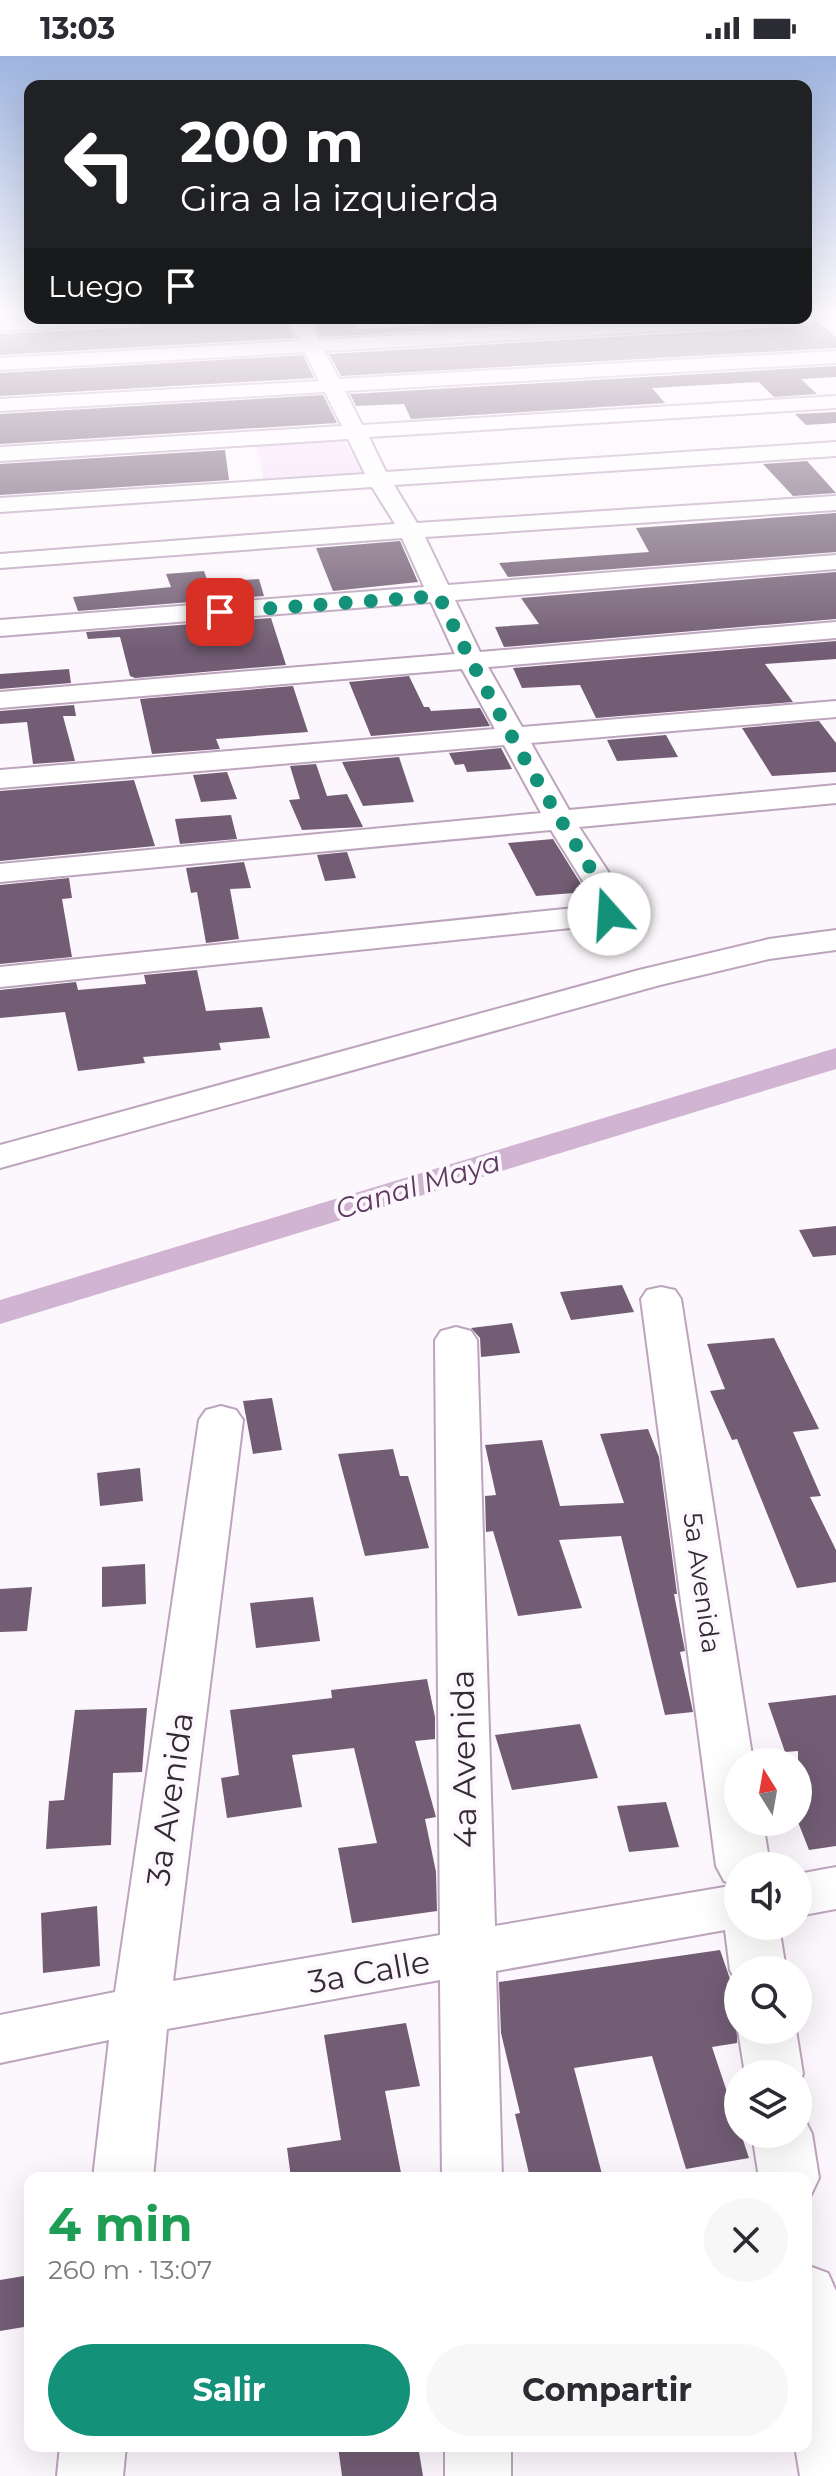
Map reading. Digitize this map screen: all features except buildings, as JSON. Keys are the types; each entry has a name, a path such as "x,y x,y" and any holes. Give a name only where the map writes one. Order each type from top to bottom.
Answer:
{"street":[{"path":"0,977 609,914 610,899 560,821 511,735 471,661 410,530 378,478 352,426"},
{"path":"0,454 424,426"},
{"path":"791,426 826,456"},
{"path":"0,505 378,478 826,456"},
{"path":"0,561 410,530 836,503"},
{"path":"0,628 439,596 836,562"},
{"path":"0,700 836,630"},
{"path":"0,779 836,709"},
{"path":"0,873 836,794"},
{"path":"8,1146 651,977 769,949 836,940"},
{"name":"5a Avenida","path":"661,1299 741,1852"},
{"name":"4a Avenida","path":"456,1340 472,2172"},
{"name":"3a Avenida","path":"124,2172 141,2010 221,1420"},
{"path":"812,1892 836,1888"},
{"name":"3a Calle","path":"0,2039 141,2010 724,1909"},
{"path":"784,2148 788,2172"},
{"path":"812,2334 833,2476"},
{"path":"90,2476 92,2452"},
{"path":"478,2452 478,2476"}],"shaded area":[{"path":"340,435 365,475 264,480 255,440"}],"waterway":[{"name":"Canal Maya","path":"0,1312 836,1058"}],"route":[{"path":"220,612 439,596 511,735 560,821 610,899 609,914"}]}
